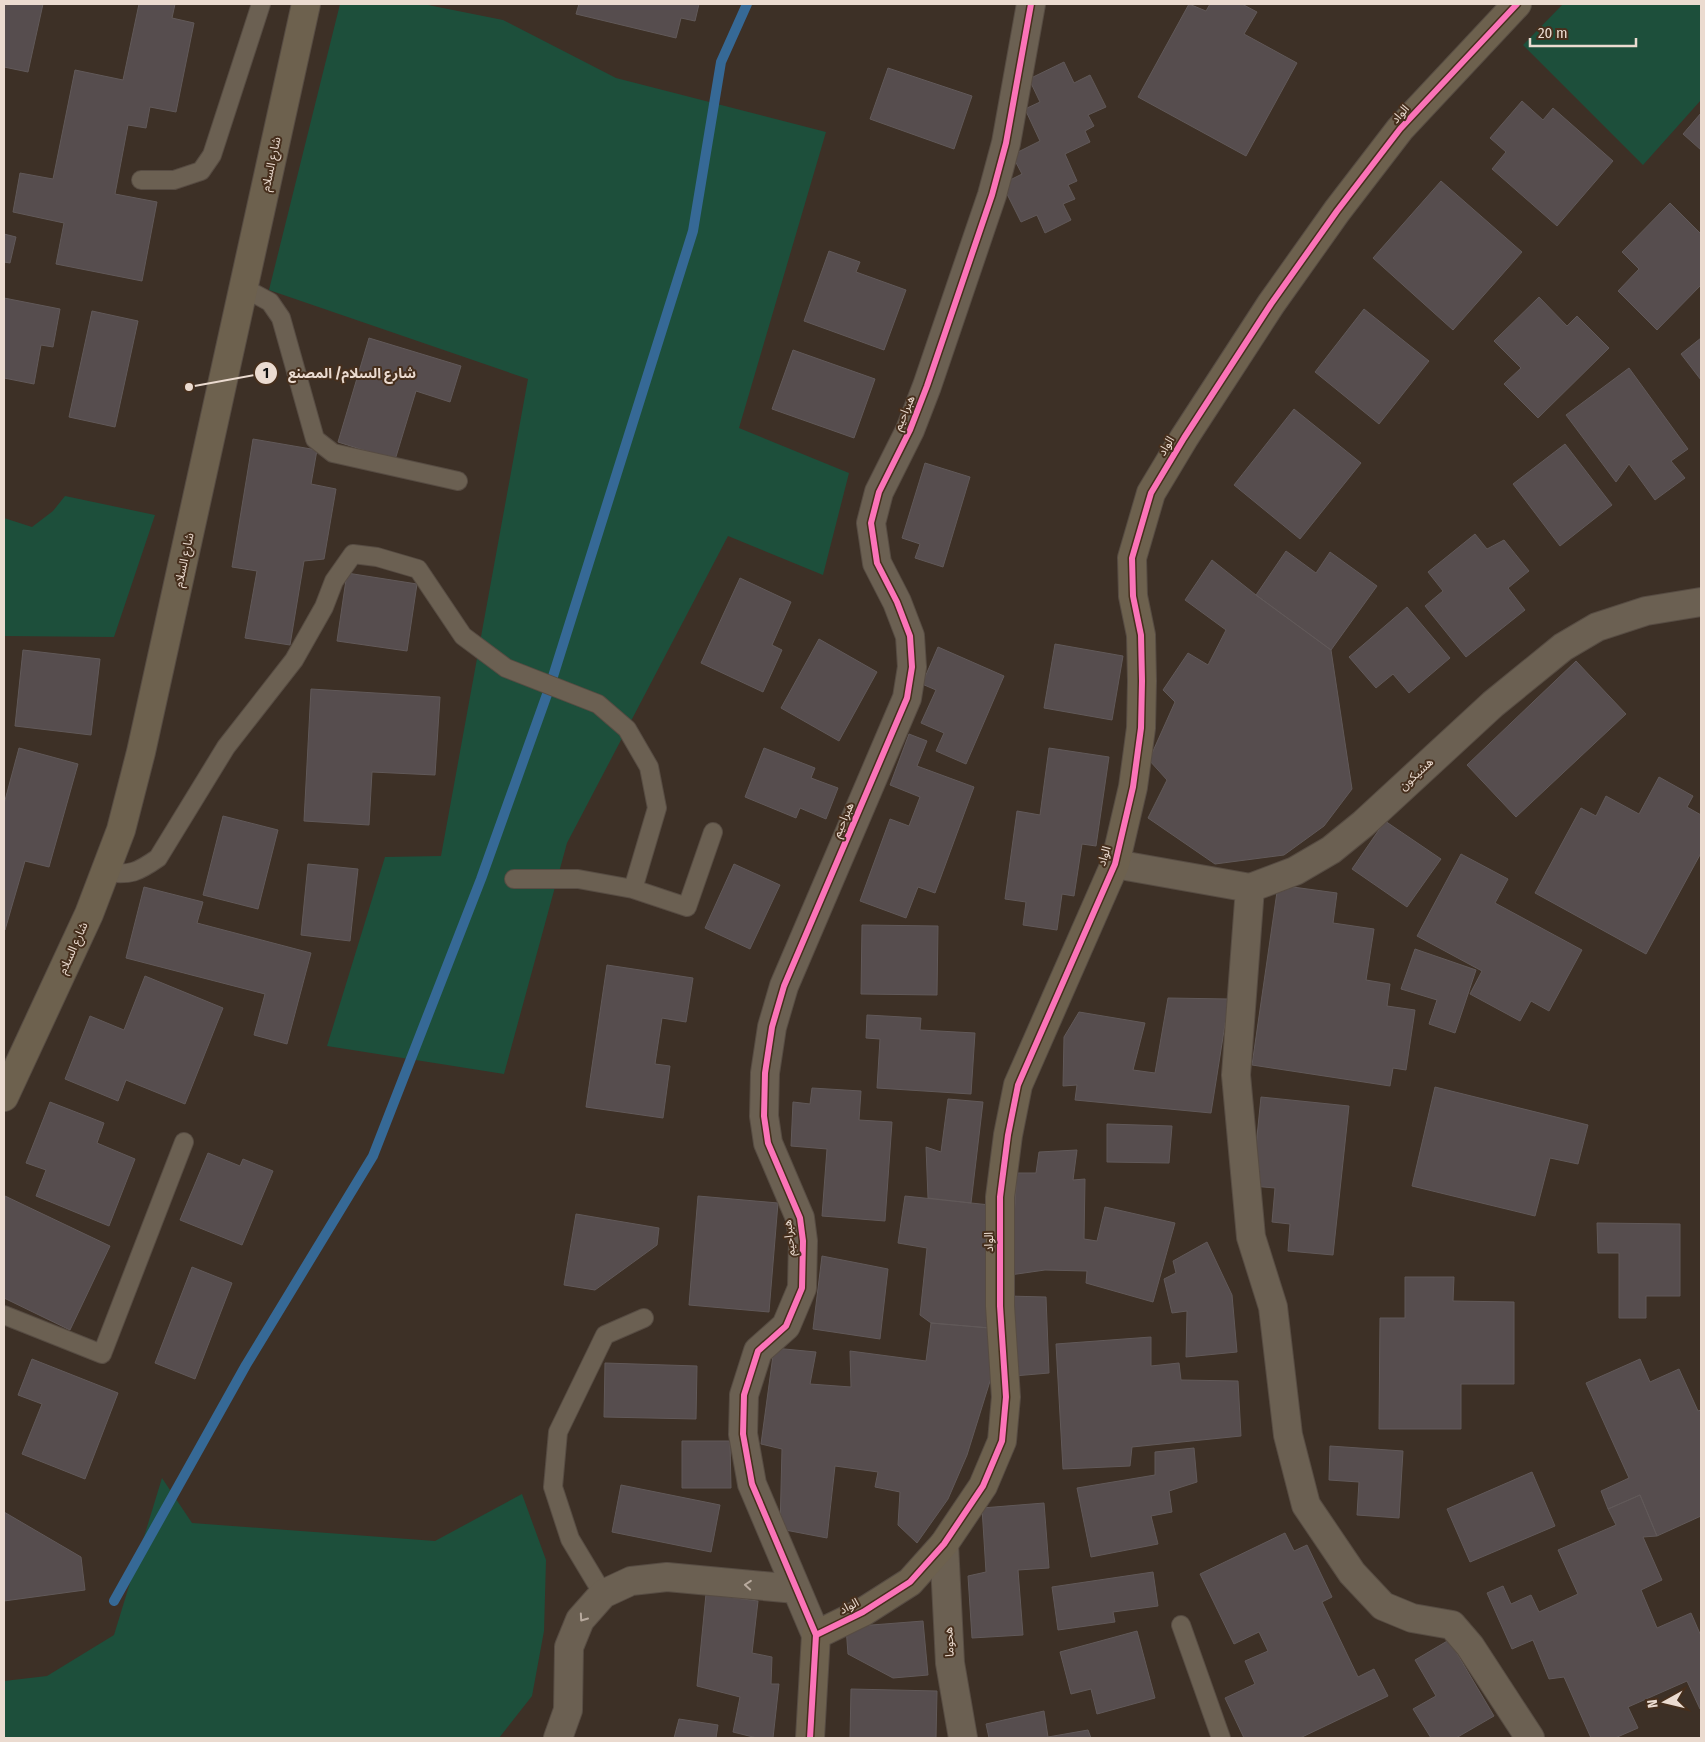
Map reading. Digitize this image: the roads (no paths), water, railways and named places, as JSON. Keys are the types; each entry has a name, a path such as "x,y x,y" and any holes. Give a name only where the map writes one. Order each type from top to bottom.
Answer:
{"street":[{"name":"شارع السلام","path":"4,1097 66,965 121,830 141,752 306,4"},
{"name":"هبراحيم","path":"816,1636 752,1484 743,1434 744,1395 758,1350 786,1326 802,1288 803,1241 800,1218 768,1143 764,1116 766,1073 772,1027 784,986 907,698 912,667 910,636 897,602 877,563 871,523 879,492 910,430 927,386 992,195 1006,143 1031,4"},
{"name":"الواد","path":"816,1636 863,1612 910,1582 944,1544 983,1486 1002,1442 1006,1397 1000,1306 1000,1197 1008,1135 1018,1085 1115,864 1133,787 1141,728 1141,635 1133,596 1132,558 1151,493 1184,438 1260,321 1337,211 1400,130 1517,4"},
{"name":"هشيكون","path":"1250,888 1295,871 1330,850 1363,824 1493,704 1563,647 1597,627 1646,611 1701,602"},
{"path":"1115,864 1250,888 1236,1075 1251,1237 1273,1308 1288,1435 1306,1505 1352,1573 1383,1606 1412,1618 1452,1625 1470,1646 1530,1738"},
{"name":"هحوما","path":"944,1544 950,1663 963,1738"},
{"path":"558,1738 568,1710 569,1647 580,1620 603,1594 631,1581 667,1577 796,1589"},
{"path":"810,1738 816,1636"}],"lane":[{"path":"141,180 174,180 202,171 212,155 261,4"},
{"path":"244,288 270,302 281,318 315,439 333,453 458,482"},
{"path":"105,872 125,875 146,866 158,858 226,747 294,660 324,607 334,581 353,554 377,557 418,569 464,636 506,668 598,704 627,729 649,767 657,808 633,889"},
{"path":"514,880 578,879 633,889 688,907 713,832"},
{"path":"4,1315 102,1354 184,1142"},
{"path":"603,1594 570,1539 553,1487 558,1432 605,1336 644,1318"},
{"path":"1181,1625 1221,1738"}],"waterway":[{"path":"114,1601 246,1365 373,1156 481,879 550,686 693,231 721,62 747,4"}],"place":[{"name":"شارع السلام/ المصنع","path":"189,387"}]}
